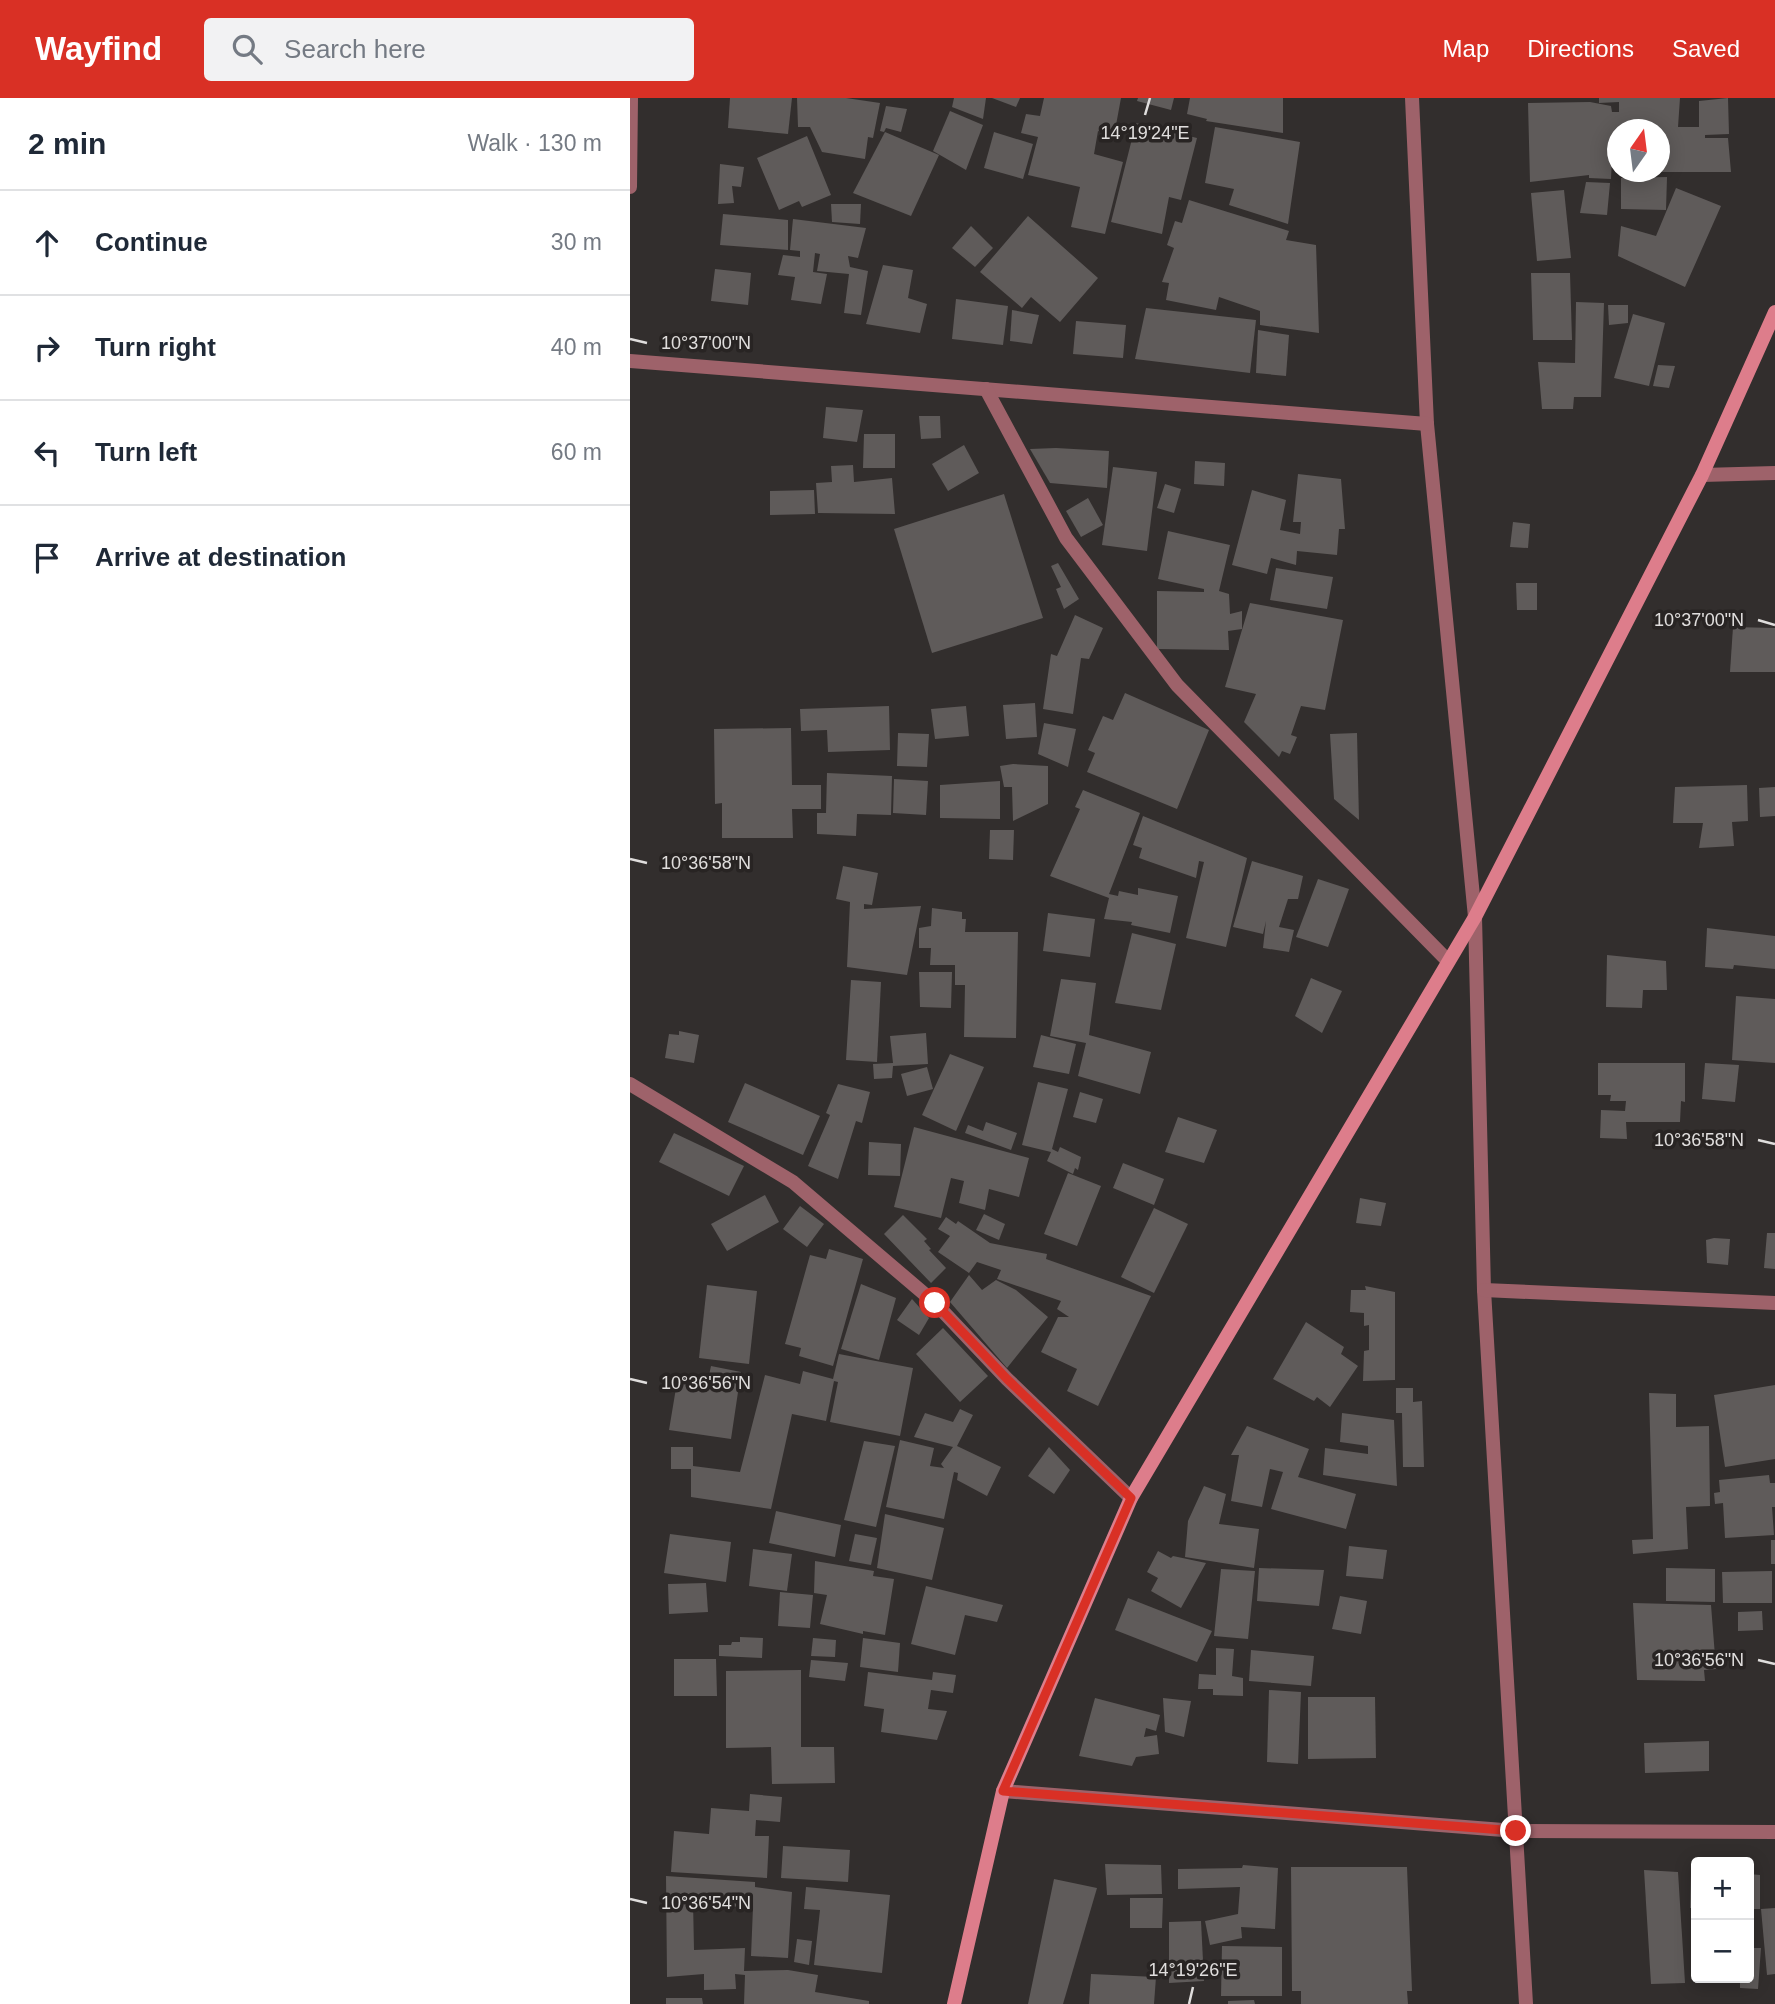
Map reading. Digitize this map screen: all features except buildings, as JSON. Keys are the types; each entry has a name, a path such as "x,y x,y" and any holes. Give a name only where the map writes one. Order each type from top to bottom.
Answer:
{"street":[{"path":"630,187 631,98"},
{"path":"1412,98 1427,424 1475,917 1484,1290 1526,2004"},
{"path":"954,2004 1003,1791 1131,1498 1447,960 1475,917 1702,475 1775,312"},
{"path":"630,361 1427,424"},
{"path":"986,389 1066,538 1177,685 1447,960"},
{"path":"1702,475 1775,473"},
{"path":"630,1084 793,1182 935,1303 1007,1379 1131,1498"},
{"path":"1484,1290 1775,1303"},
{"path":"1003,1791 1516,1831 1775,1832"}],"route":[{"path":"935,1303 1007,1379 1131,1498 1003,1791 1516,1831"}]}
